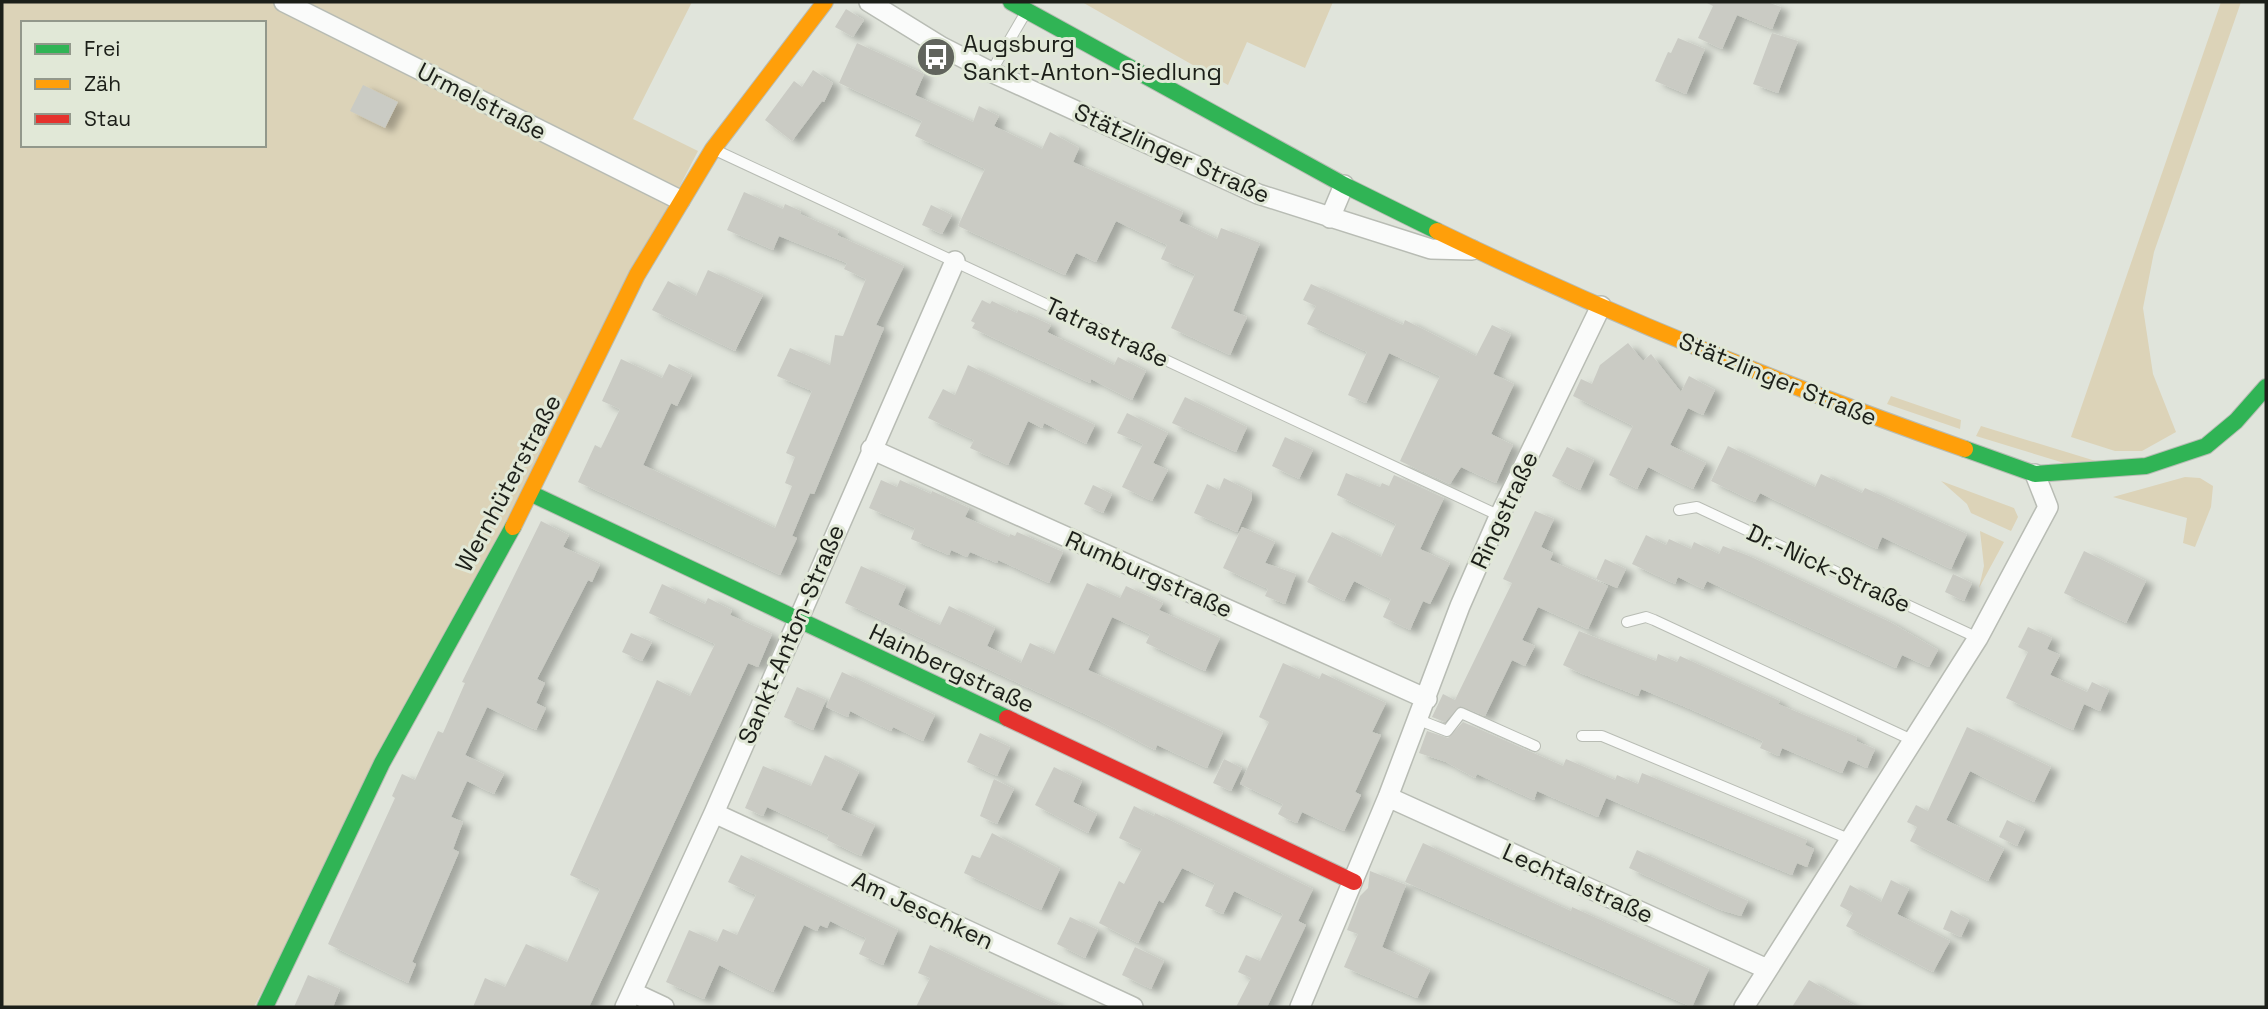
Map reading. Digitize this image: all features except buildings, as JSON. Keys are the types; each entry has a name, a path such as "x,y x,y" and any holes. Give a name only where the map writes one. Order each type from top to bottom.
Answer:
{"street":[{"name":"Urmelstraße","path":"284,2 680,200"},
{"name":"Wernhüterstraße","path":"265,1007 382,764 532,494 638,275 680,200 713,149 825,2"},
{"name":"Stätzlinger Straße","path":"869,2 942,47 991,72 1258,194 1431,249 1477,250"},
{"name":"Stätzlinger Straße","path":"1011,2 1345,186 1477,250 1601,306 1881,420 2035,474 2146,467 2206,446 2236,421 2266,387"},
{"path":"1331,218 1345,186"},
{"name":"Sankt-Anton-Straße","path":"628,1000 714,813 955,261"},
{"name":"Ringstraße","path":"1300,1007 1419,720 1460,606 1601,306"},
{"name":"Rumburgstraße","path":"871,449 1427,699"},
{"path":"1744,1007 1978,638 2048,507 2035,474"},
{"name":"Hainbergstraße","path":"532,494 1354,882"},
{"name":"Lechtalstraße","path":"1388,797 1767,969"},
{"name":"Am Jeschken","path":"714,813 1133,1007"},
{"path":"628,1000 664,1007"}],"lane":[{"path":"991,72 1027,10"},
{"name":"Tatrastraße","path":"713,149 1500,516"},
{"name":"Dr.-Nick-Straße","path":"1679,510 1697,507 1978,638"},
{"path":"1627,622 1646,617 1654,620 1912,740"},
{"path":"1419,720 1447,731 1461,713 1535,746"},
{"path":"1582,736 1602,736 1849,839"}],"shaded area":[{"path":"2,2 692,2 633,119 698,151 254,1007 2,1007"},
{"path":"1082,2 1333,2 1305,68 1247,42 1228,85"},
{"path":"2221,2 2241,2 2154,252 2143,308 2153,374 2176,432 2142,451 2115,451 2071,437"},
{"path":"1891,396 1961,420 1960,429 1887,404"},
{"path":"1981,426 2099,462 2074,466 1976,436"},
{"path":"2185,477 2200,478 2213,486 2211,507 2195,547 2183,543 2187,518 2113,497"},
{"path":"1941,481 2014,508 2018,517 2011,531 1971,513 1967,504"},
{"path":"1980,531 2004,542 1979,588 1984,566"}],"traffic: fast":[{"path":"1011,2 1344,185 1437,231"},
{"path":"1965,449 2035,474 2146,466 2206,446 2236,421 2266,387"},
{"path":"532,494 1007,718"},
{"path":"265,1007 382,763 513,527"}],"traffic: slow":[{"path":"513,527 637,275 713,149 825,2"},
{"path":"1437,231 1501,262 1698,348 1965,449"}],"traffic: jam":[{"path":"1007,718 1354,882"}],"place":[{"name":"Augsburg Sankt-Anton-Siedlung","path":"936,57"}]}
